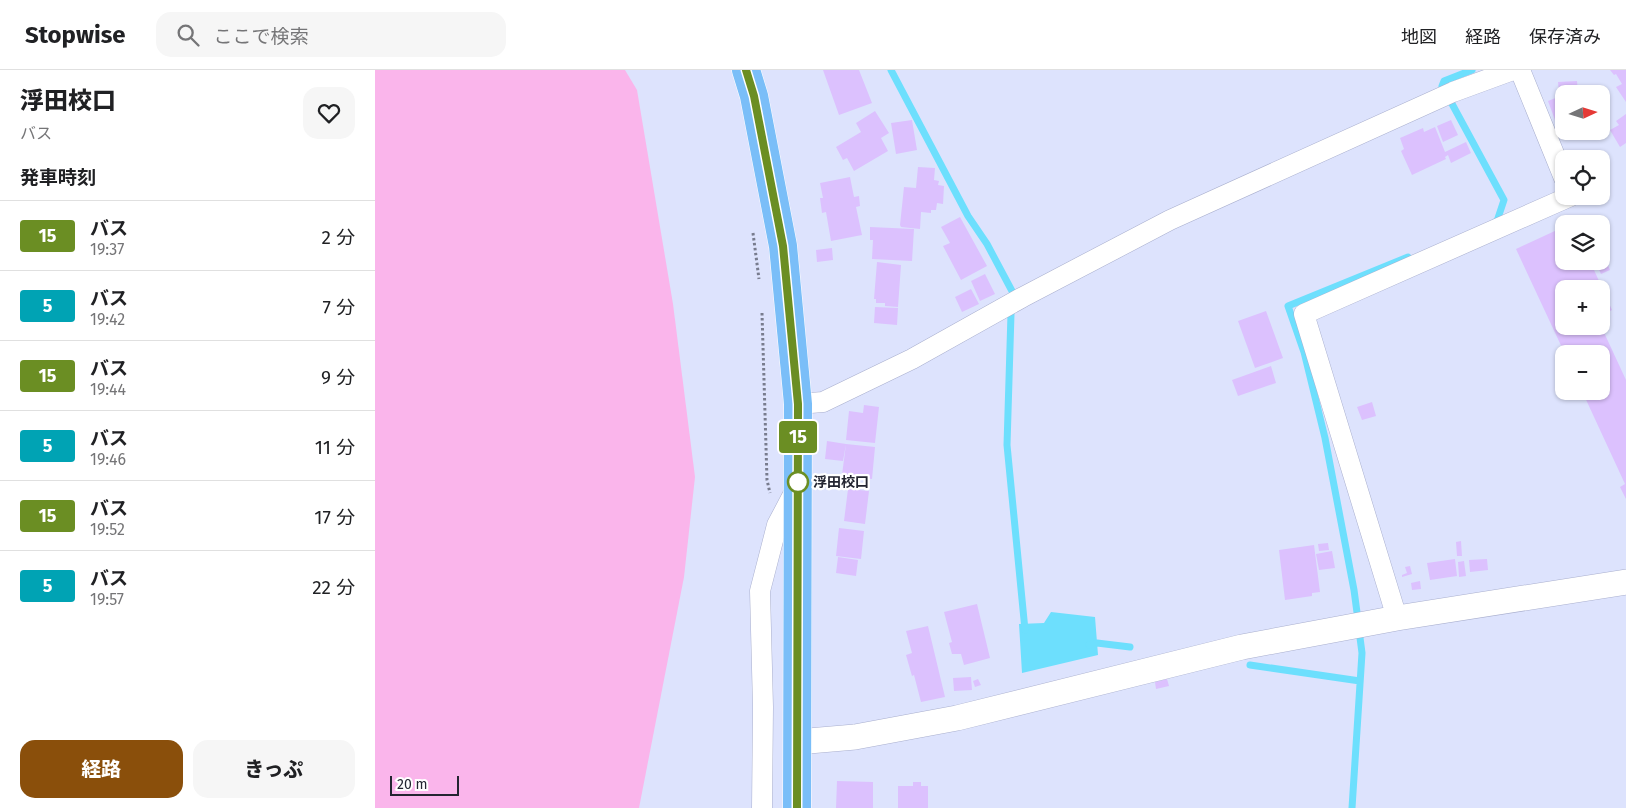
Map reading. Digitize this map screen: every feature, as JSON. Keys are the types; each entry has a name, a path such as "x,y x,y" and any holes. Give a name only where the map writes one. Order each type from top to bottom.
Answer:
{"highway":[{"path":"746,70 754,96 783,246 798,404 797,808"}],"street":[{"path":"798,404 823,402 912,359 1023,297 1170,220 1453,92 1513,70"},
{"path":"1520,70 1555,156"},
{"path":"1385,620 1304,314 1555,203"},
{"path":"762,808 763,707 760,591 777,525 798,487"},
{"path":"797,742 855,736 957,718 1242,647 1348,626 1626,582"}],"path":[{"path":"753,233 759,282"},
{"path":"762,311 767,480 777,525"}],"shaded area":[{"path":"375,70 625,70 637,90 673,304 695,477 684,577 639,808 375,808"}],"water":[{"path":"1051,612 1095,617 1098,655 1022,673 1019,624 1044,623"}],"building":[{"path":"823,70 859,70 872,103 839,115"},
{"path":"1610,70 1626,70 1626,102 1616,87 1622,84 1616,74 1614,75"},
{"path":"1577,81 1577,85 1558,85 1558,82"},
{"path":"1555,98 1555,120 1548,101"},
{"path":"875,111 889,133 881,138 888,151 854,171 847,158 843,160 836,147 861,132 856,123"},
{"path":"1626,114 1626,143 1620,147 1610,130 1619,125 1616,121"},
{"path":"912,120 917,150 896,154 891,123"},
{"path":"1451,120 1458,135 1443,142 1437,126"},
{"path":"1435,127 1445,152 1466,142 1471,153 1451,163 1448,155 1445,157 1446,159 1412,175 1401,151 1404,149 1400,138 1423,128 1424,132"},
{"path":"918,167 935,168 934,180 939,181 938,185 944,186 943,204 937,203 936,210 931,210 931,213 921,212 920,229 901,227 904,187 916,188"},
{"path":"850,177 854,197 859,196 860,206 856,207 862,235 831,241 826,212 822,213 820,198 823,198 820,183"},
{"path":"960,217 987,266 961,280 943,246 950,243 941,227"},
{"path":"870,227 914,229 912,261 872,259 873,240 870,240"},
{"path":"1555,231 1555,270 1594,270 1599,280 1555,280 1555,333 1516,249"},
{"path":"832,248 833,260 817,262 816,250"},
{"path":"877,262 901,265 898,307 885,306 885,303 876,303 876,299 874,299"},
{"path":"1599,270 1610,270 1601,274"},
{"path":"985,274 995,294 980,301 971,281"},
{"path":"971,289 979,304 962,312 955,297"},
{"path":"875,307 898,308 897,325 874,323"},
{"path":"1266,311 1283,358 1255,368 1238,321"},
{"path":"1556,335 1605,335 1610,345 1561,345"},
{"path":"1610,345 1626,380 1626,499 1620,487 1625,484 1586,400 1610,400"},
{"path":"1271,366 1276,383 1238,396 1232,380"},
{"path":"1372,402 1376,416 1362,420 1357,407"},
{"path":"864,405 879,407 875,443 846,440 849,411 863,413"},
{"path":"827,441 846,444 843,461 825,459"},
{"path":"846,444 875,447 872,479 842,475"},
{"path":"848,489 869,491 865,524 844,521"},
{"path":"839,528 864,531 861,559 836,556"},
{"path":"1461,541 1462,556 1457,556 1456,542"},
{"path":"1328,543 1329,550 1319,551 1318,544"},
{"path":"1314,545 1320,592 1312,593 1312,596 1285,600 1279,550"},
{"path":"1332,551 1335,568 1319,570 1316,554"},
{"path":"838,557 858,560 856,576 836,573"},
{"path":"1455,559 1457,576 1430,580 1427,563"},
{"path":"1487,559 1488,570 1470,572 1469,560"},
{"path":"1464,561 1466,576 1459,577 1458,562"},
{"path":"1410,566 1412,574 1402,577 1402,575 1407,573 1405,567"},
{"path":"1420,581 1421,589 1412,590 1411,583"},
{"path":"977,604 990,658 964,665 961,654 952,654 949,643 952,642 944,612"},
{"path":"928,626 945,697 921,702 914,675 912,676 906,655 912,653 906,631"},
{"path":"971,677 972,690 954,691 953,678"},
{"path":"978,679 981,685 975,687 973,681"},
{"path":"1167,679 1169,686 1156,689 1155,682"},
{"path":"837,781 873,782 873,808 836,808"},
{"path":"913,782 921,782 921,786 928,786 928,808 898,808 898,786 913,786"}],"waterway":[{"path":"891,70 968,216 987,244 1012,291"},
{"path":"1442,86 1444,81 1472,70"},
{"path":"1451,102 1504,200 1495,222"},
{"path":"1358,620 1325,438 1304,352 1288,306 1408,257"},
{"path":"1011,314 1007,445 1025,630"},
{"path":"1352,808 1362,653 1359,630"},
{"path":"1089,645 1097,643 1130,647"},
{"path":"1250,665 1360,681"}],"bus line":[{"name":"15","path":"746,70 754,96 783,246 798,404 797,808"}],"place":[{"name":"浮田校口","path":"798,482"}]}
